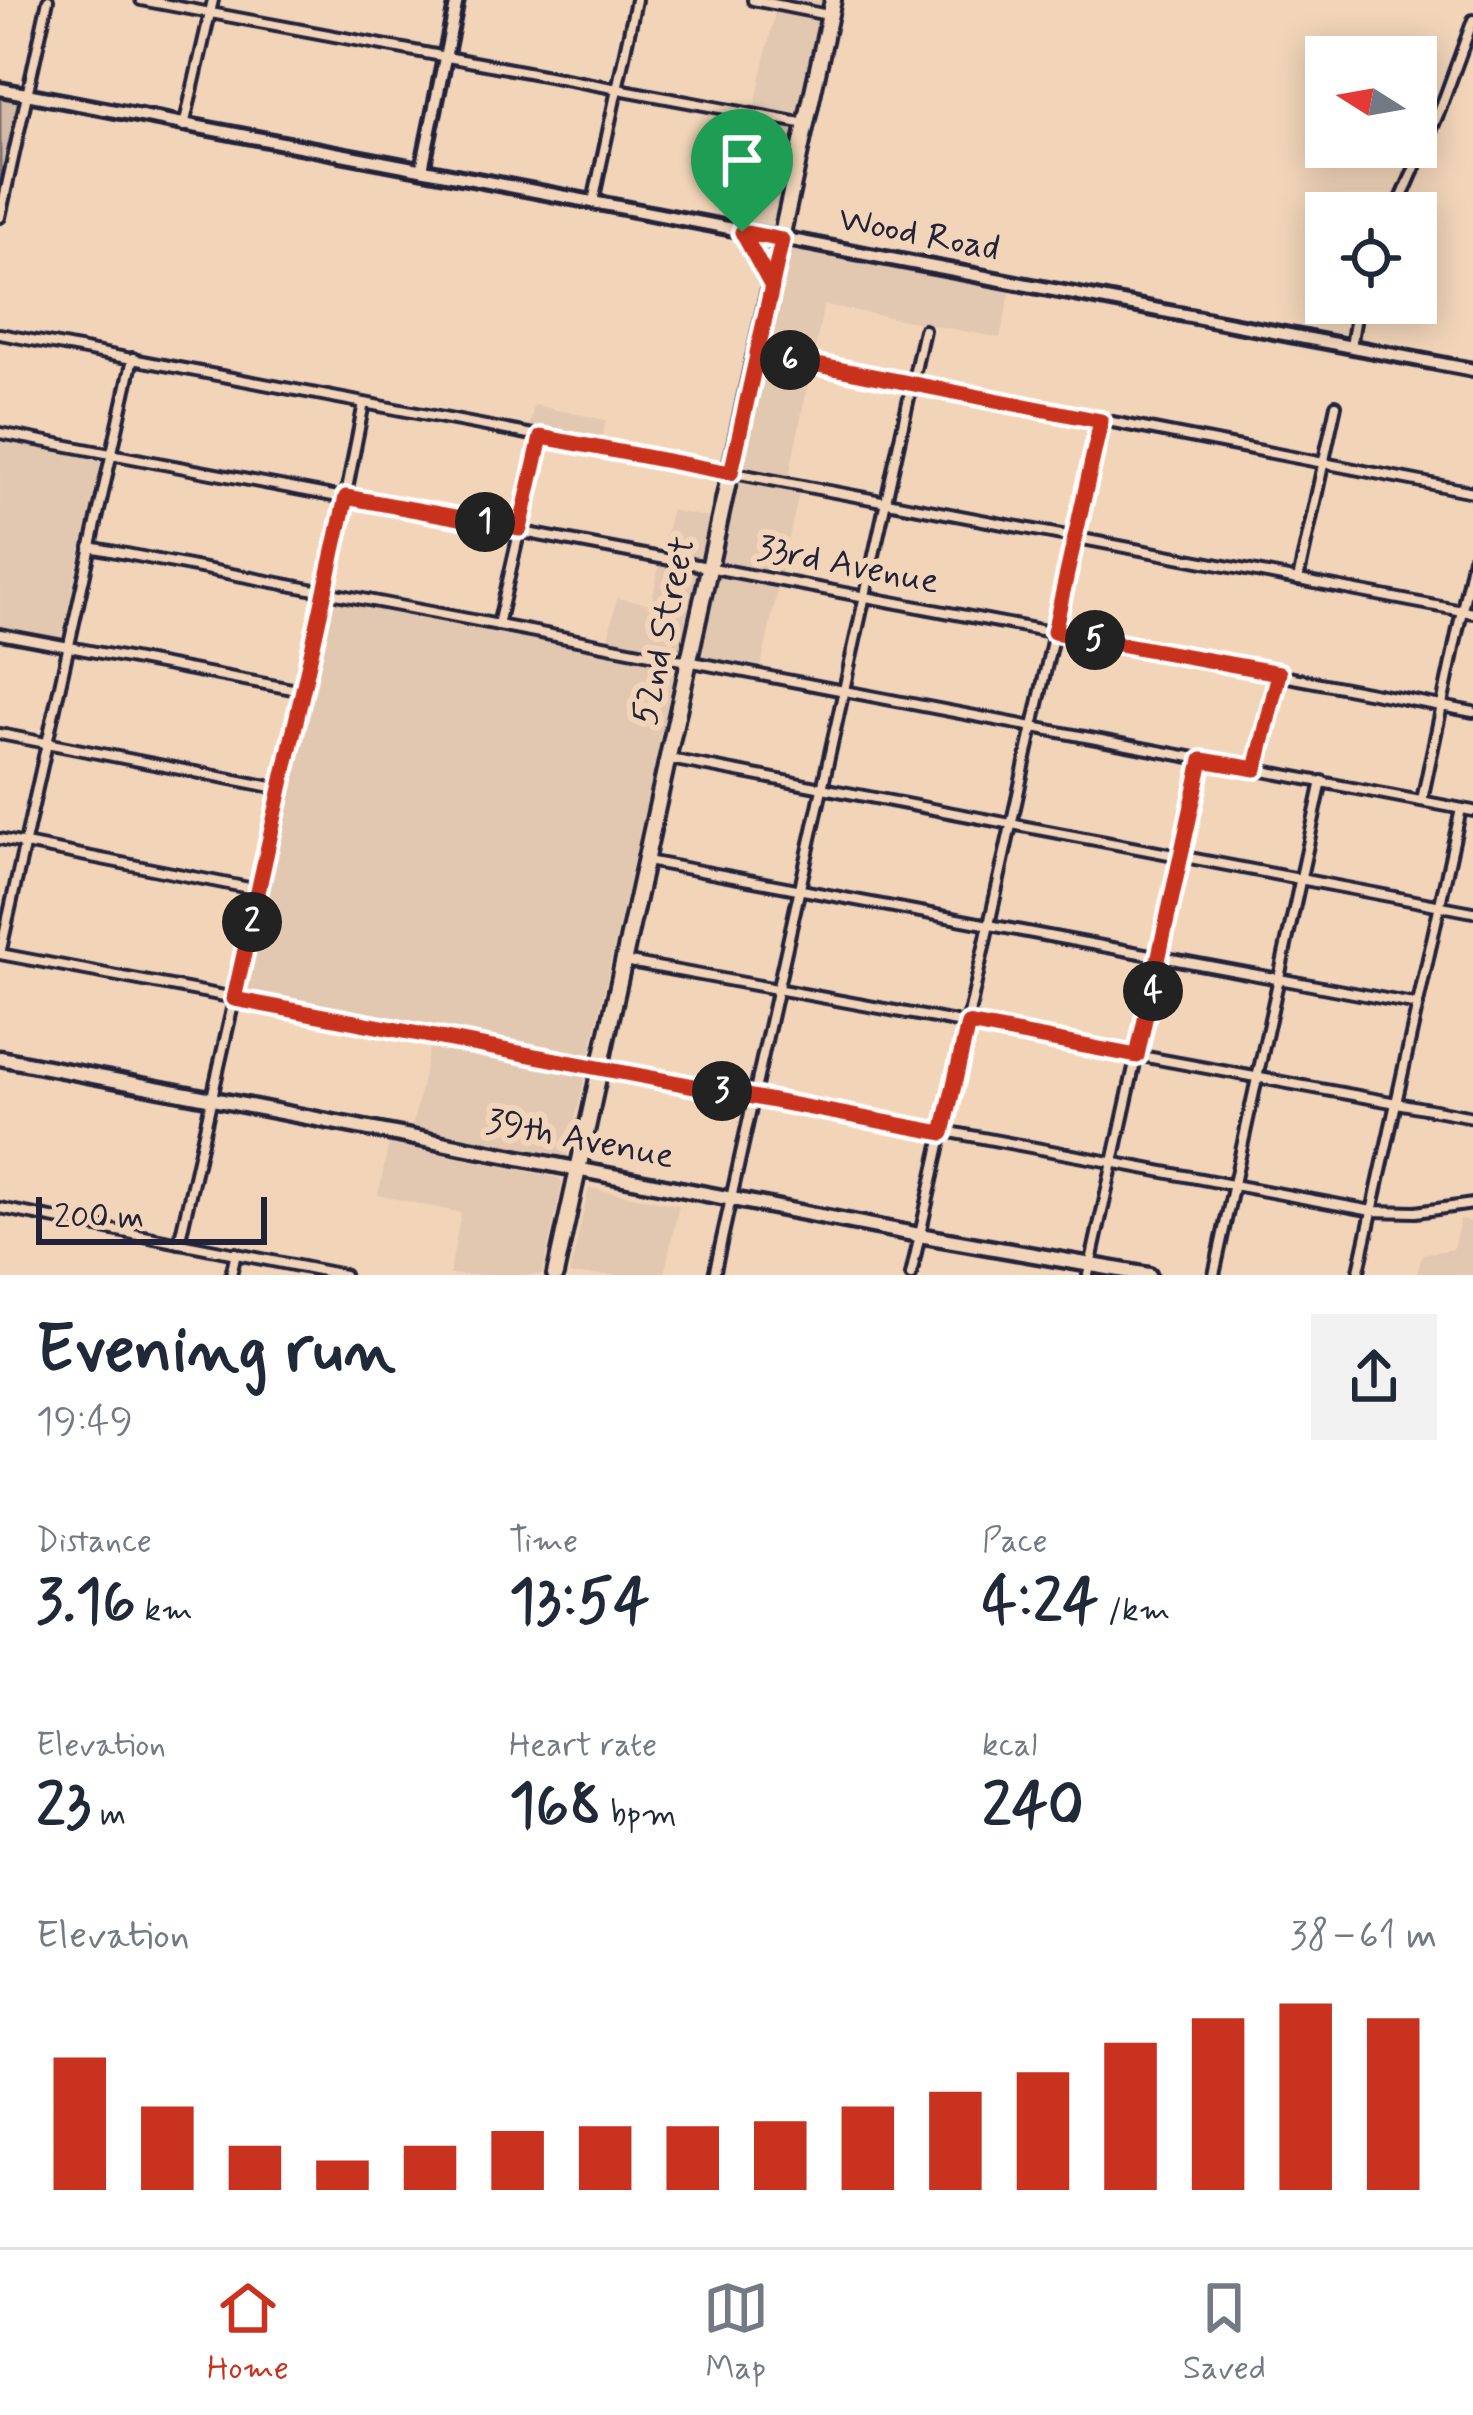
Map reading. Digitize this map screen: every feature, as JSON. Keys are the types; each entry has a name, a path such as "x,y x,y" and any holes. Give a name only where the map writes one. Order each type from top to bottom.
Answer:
{"main road":[{"name":"52nd Street","path":"555,1275 831,8"},
{"path":"742,232 772,287"},
{"name":"39th Avenue","path":"0,1058 1089,1270 1149,1275"}],"street":[{"path":"0,217 48,0"},
{"path":"141,0 806,124"},
{"path":"184,125 214,0"},
{"path":"422,169 458,0"},
{"path":"592,202 636,0"},
{"path":"753,0 831,8"},
{"path":"1404,192 1473,20"},
{"name":"Wood Road","path":"0,89 1473,370"},
{"path":"1351,347 1355,324"},
{"path":"714,1275 924,330"},
{"path":"0,334 1473,613"},
{"path":"757,353 1473,492"},
{"path":"133,358 0,954 1372,1210 1416,1212 1473,1204"},
{"path":"178,1243 327,590 364,403"},
{"path":"1298,580 1336,406"},
{"path":"910,1275 1101,421"},
{"name":"33rd Avenue","path":"0,433 1473,712"},
{"path":"498,626 541,437"},
{"path":"90,547 1473,811"},
{"path":"1422,800 1473,557"},
{"path":"0,634 303,691"},
{"path":"1256,769 1279,673"},
{"path":"0,734 282,790"},
{"path":"668,759 1473,912"},
{"path":"1089,1270 1202,760"},
{"path":"1214,1275 1322,781"},
{"path":"1358,1275 1461,808"},
{"path":"0,839 259,890"},
{"path":"647,861 1418,1005"},
{"path":"624,961 1473,1118"},
{"path":"0,1208 344,1275"},
{"path":"231,1275 236,1253"}],"shaded area":[{"path":"796,0 825,0 792,148 748,139 775,11 792,14"},
{"path":"0,96 19,100 0,184"},
{"path":"744,156 788,165 776,220 770,227 730,219"},
{"path":"787,250 1011,290 1000,338 824,305 788,481 801,484 761,667 698,656"},
{"path":"534,405 606,420 601,443 529,429"},
{"path":"0,436 97,454 102,459 61,638 0,626"},
{"path":"671,510 710,518 567,1156 412,1128 433,1031 249,995 244,990 328,606 331,601 344,601 605,651 617,598 651,604"},
{"path":"389,1144 560,1178 542,1275 449,1275 461,1213 378,1195"},
{"path":"589,1188 679,1205 664,1275 569,1275"},
{"path":"1460,1219 1473,1222 1473,1275 1417,1275 1422,1254 1453,1249"}],"route":[{"path":"742,232 772,287 731,473 541,437 520,529 346,497 234,999 943,1133 968,1024 1137,1056 1202,760 1256,769 1279,673 1054,632 1101,421 757,353 772,287 782,240 742,232"}]}
